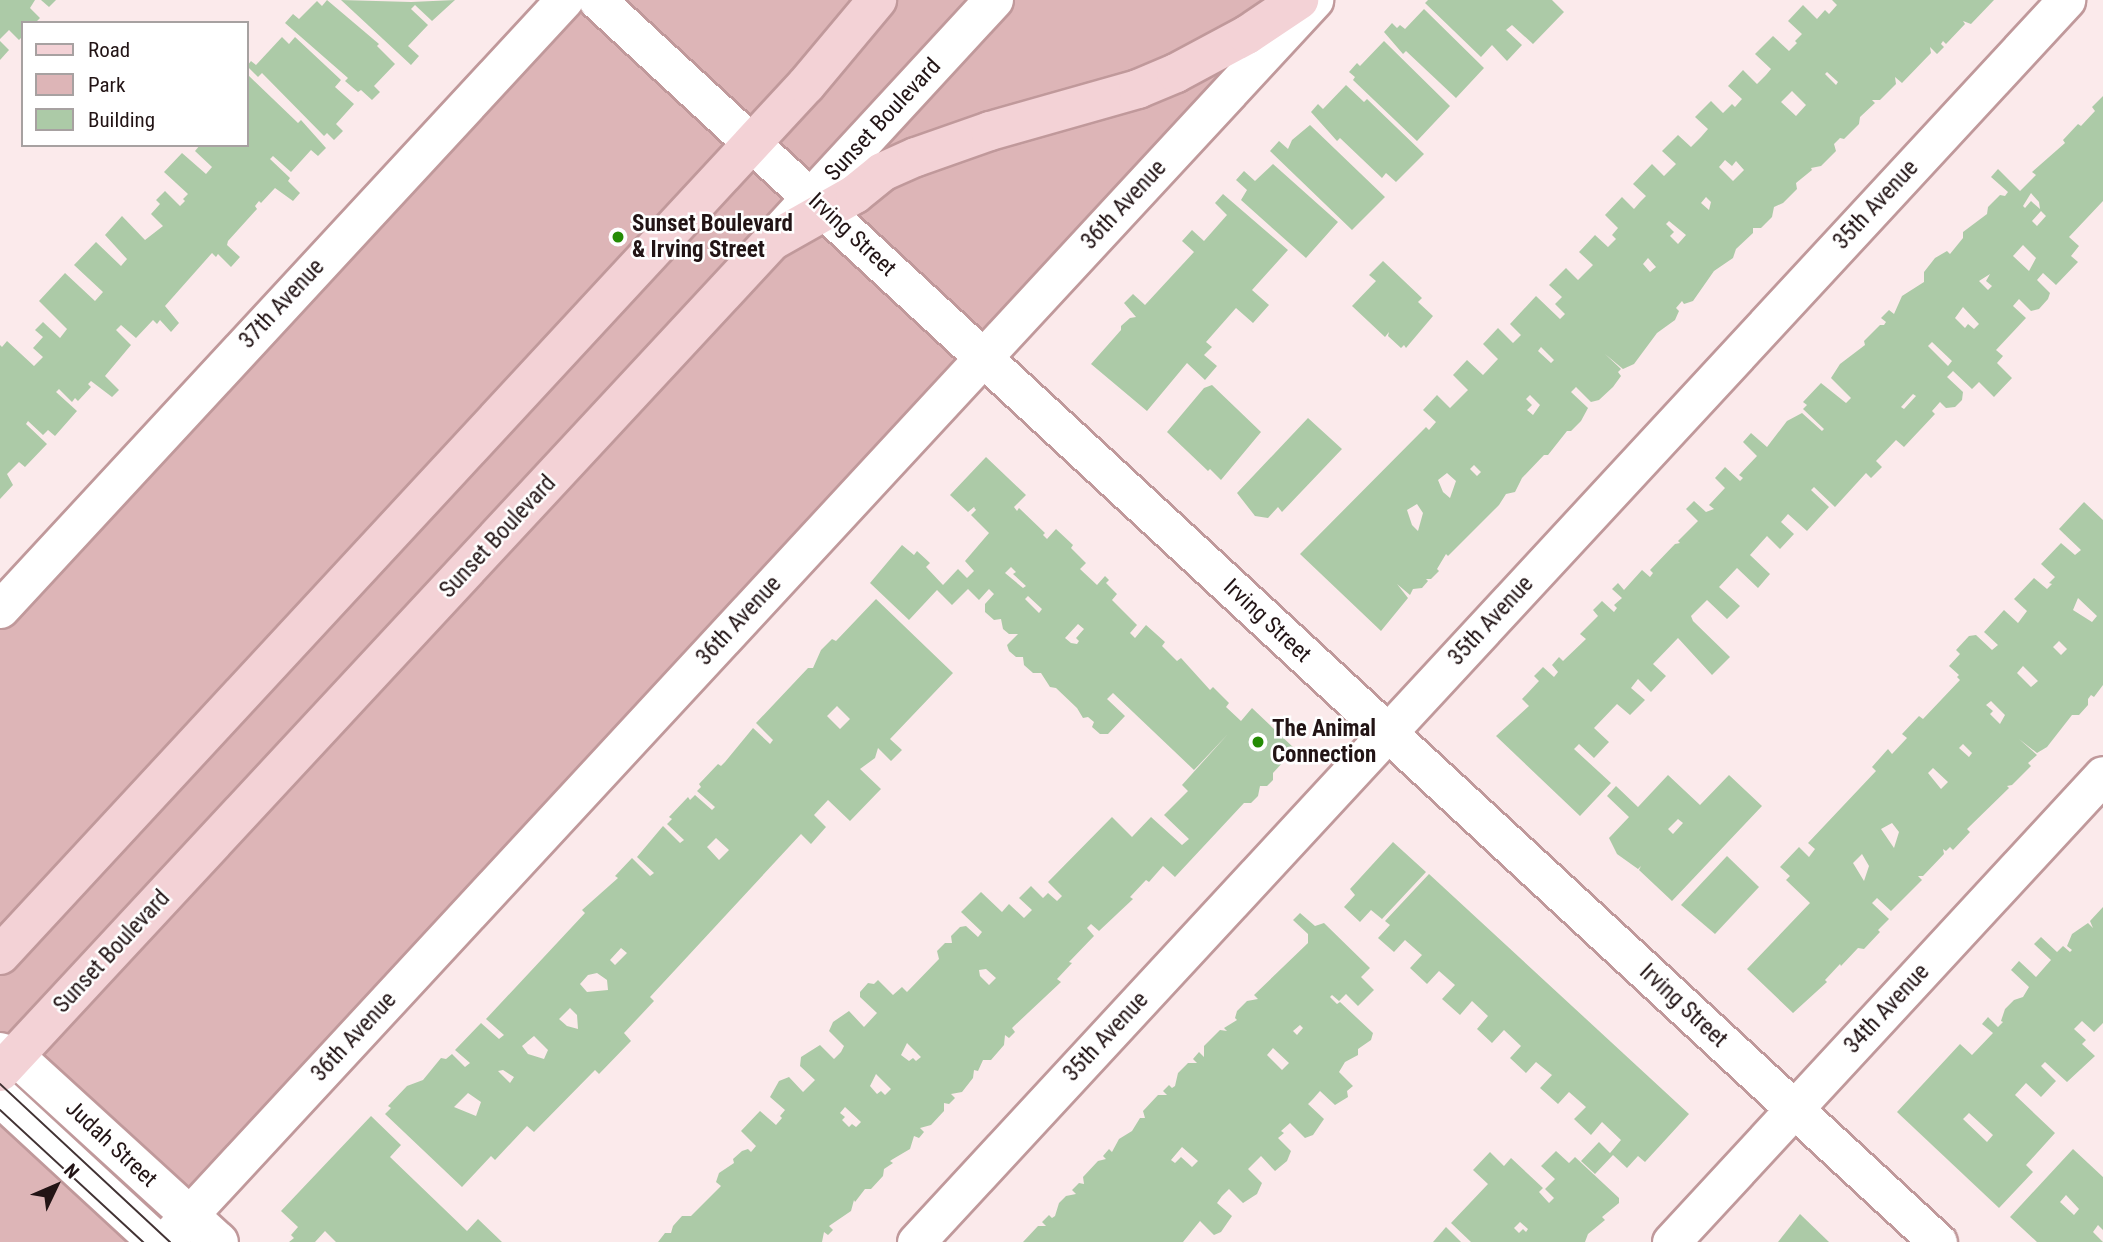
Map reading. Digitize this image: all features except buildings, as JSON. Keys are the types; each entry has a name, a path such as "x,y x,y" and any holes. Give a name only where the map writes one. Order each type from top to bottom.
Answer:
{"main road":[{"path":"0,955 817,74 877,0"},
{"name":"Sunset Boulevard","path":"5,1060 772,241 818,204 855,194 882,172 990,131 1138,89 1176,73 1247,35 1299,0"}],"street":[{"name":"37th Avenue","path":"0,609 564,0"},
{"name":"Irving Street","path":"597,0 1938,1242"},
{"path":"817,74 885,0"},
{"name":"Sunset Boulevard","path":"818,204 994,0"},
{"name":"36th Avenue","path":"176,1228 1314,0"},
{"name":"35th Avenue","path":"916,1242 2066,0"},
{"name":"34th Avenue","path":"1671,1242 2103,775"},
{"name":"Judah Street","path":"5,1060 176,1228 219,1242"},
{"name":"Judah Street","path":"0,1097 156,1242"}],"green space":[{"path":"564,0 1314,0 163,1242 0,1242 0,609"}],"tram line":[{"path":"0,1084 170,1242"},
{"path":"0,1110 143,1242"}],"place":[{"name":"Sunset Boulevard & Irving Street","path":"618,237"},
{"name":"The Animal Connection","path":"1258,742"}]}
